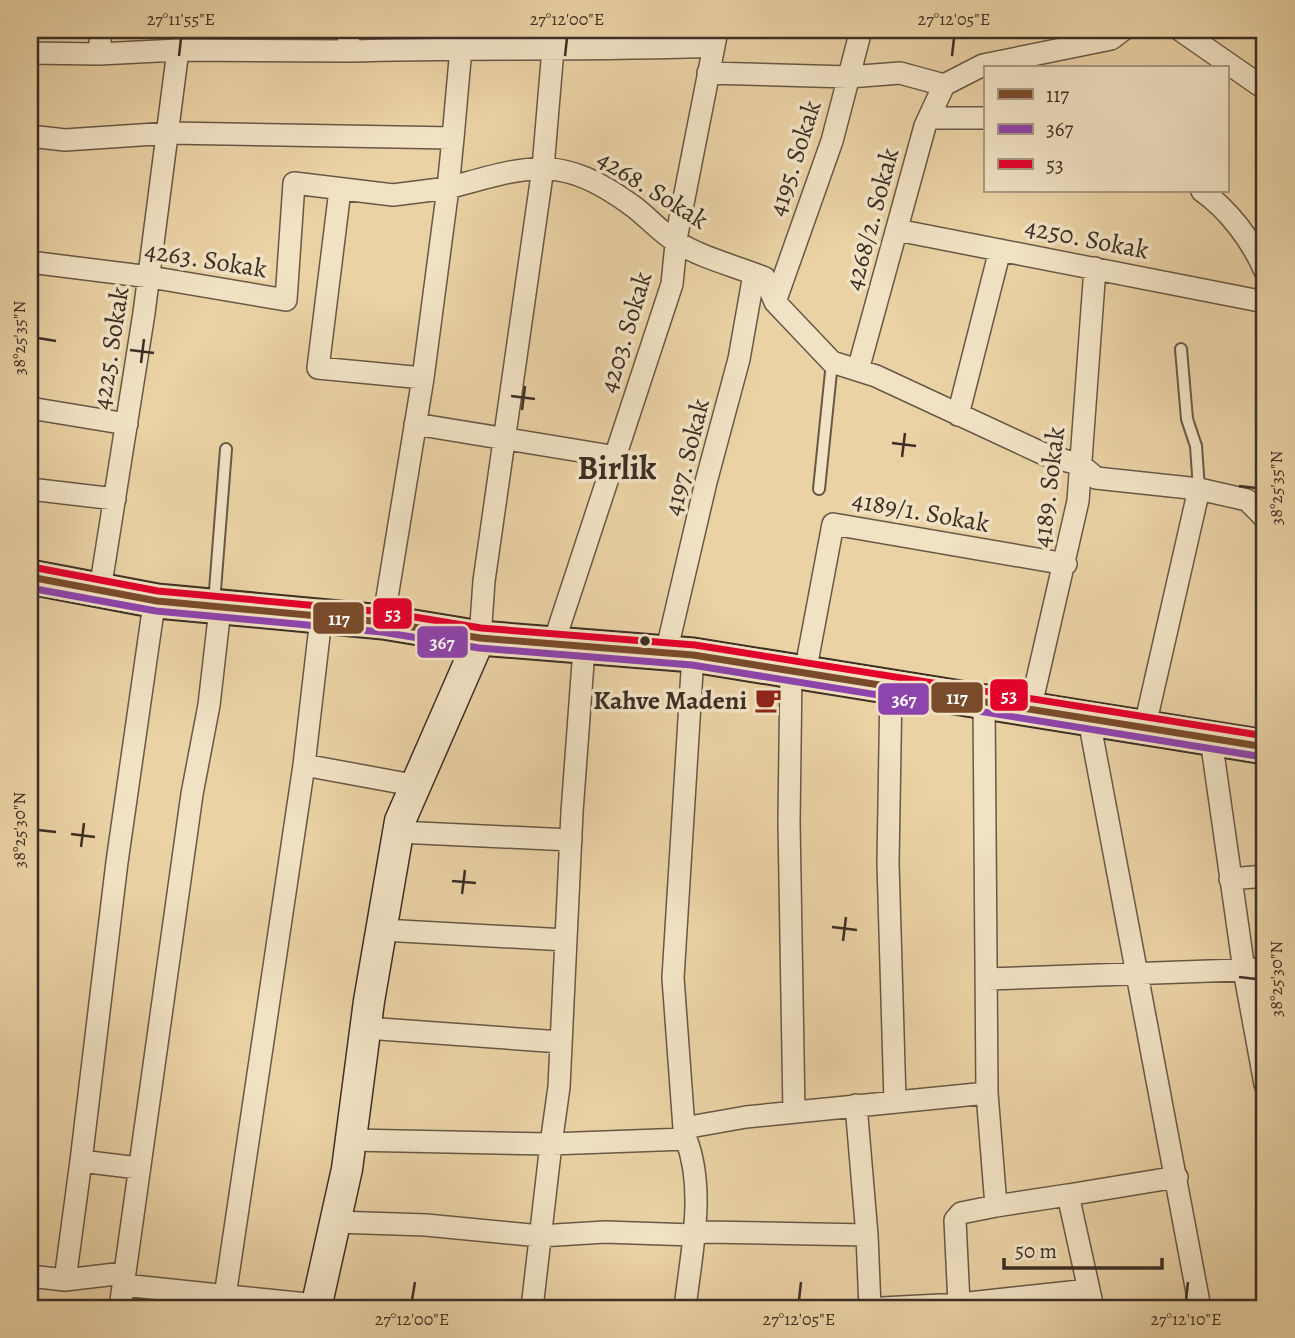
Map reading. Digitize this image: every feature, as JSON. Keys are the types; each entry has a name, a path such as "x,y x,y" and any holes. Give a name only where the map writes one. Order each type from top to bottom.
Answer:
{"main road":[{"path":"30,577 157,601 383,622 480,638 680,654 984,701 1144,730 1265,747"},
{"path":"317,1307 351,1139 400,821 418,786 480,638"}],"street":[{"path":"99,54 101,30"},
{"name":"4195. Sokak","path":"775,302 832,141 862,30"},
{"path":"1180,30 1265,89"},
{"path":"708,73 849,77 900,74 944,86 983,65 1115,33"},
{"path":"30,53 99,54 188,43 349,40 461,48 553,49 711,35"},
{"name":"4203. Sokak","path":"532,1308 561,1042 571,840 569,647 617,457 672,284 676,242 708,73 711,35"},
{"name":"4225. Sokak","path":"100,590 170,133 188,43"},
{"path":"383,622 423,378 448,188 461,48"},
{"path":"480,638 484,581 543,168 553,49"},
{"name":"4268/2. Sokak","path":"858,370 929,118 944,86"},
{"path":"929,118 984,118"},
{"path":"30,136 65,140 170,133 453,138"},
{"name":"4268. Sokak","path":"448,188 529,167 562,170 594,181 631,204 676,242 765,278 775,302 832,362 858,370 1046,455 1081,465 1096,478 1199,489 1247,499 1265,518"},
{"name":"4263. Sokak","path":"30,262 149,277 286,300 294,183 393,195 448,188"},
{"path":"341,190 318,368 423,378"},
{"path":"1203,192 1220,204 1259,256 1265,271"},
{"name":"4250. Sokak","path":"897,230 1265,302"},
{"path":"958,415 1000,250"},
{"name":"4189. Sokak","path":"1030,710 1079,501 1095,268"},
{"name":"4197. Sokak","path":"685,1308 693,1235 695,1162 685,1133 673,978 680,654 706,482 739,359 754,274"},
{"path":"30,408 127,424"},
{"path":"415,424 617,457"},
{"path":"30,489 115,499"},
{"path":"1144,730 1199,489"},
{"name":"4189/1. Sokak","path":"798,672 833,524 1066,564"},
{"path":"65,1280 117,862 157,601"},
{"path":"120,1308 192,794 209,705 217,608"},
{"path":"225,1296 304,765 321,618"},
{"path":"794,1112 789,822 798,672"},
{"path":"891,687 888,863 895,1101"},
{"path":"984,701 987,1093 996,1206"},
{"path":"1089,720 1200,1308"},
{"path":"1211,739 1244,970 1265,1084"},
{"path":"304,765 418,786"},
{"path":"398,832 571,840"},
{"path":"1230,879 1265,876"},
{"path":"382,930 566,940"},
{"path":"987,979 1136,976 1265,969"},
{"path":"366,1028 561,1042"},
{"path":"351,1139 551,1144 685,1133 794,1112 987,1093"},
{"path":"856,1105 870,1308"},
{"path":"81,1161 138,1168"},
{"path":"959,1306 955,1220 961,1213 1177,1177"},
{"path":"882,1308 1091,1299 1068,1195"},
{"path":"335,1222 426,1225 540,1236 606,1232 866,1235"},
{"path":"30,1276 65,1280 124,1279 225,1296 317,1307"}],"lane":[{"path":"1181,349 1187,419 1196,446 1199,489"},
{"path":"820,489 832,362"},
{"path":"217,608 226,449"}],"transit line":[{"name":"53","path":"32,567 158,591 384,612 481,628 695,645 1265,736"},
{"name":"117","path":"30,577 157,601 383,622 480,638 693,655 1265,747"},
{"name":"367","path":"30,588 156,611 382,632 479,648 692,665 1263,757"}],"place":[{"name":"Kahve Madeni","path":"768,700"}],"district":[{"name":"Birlik","path":"617,467"}]}
